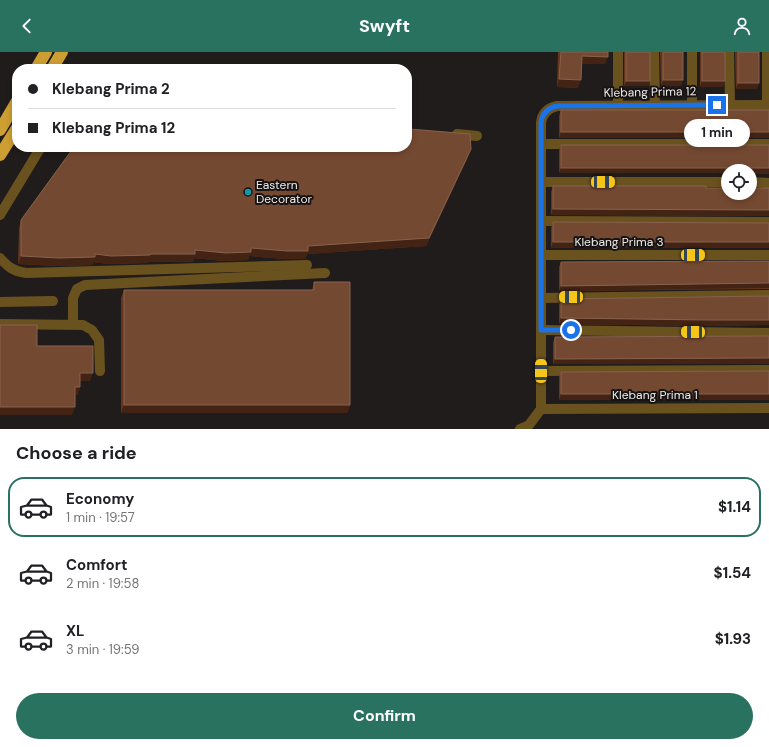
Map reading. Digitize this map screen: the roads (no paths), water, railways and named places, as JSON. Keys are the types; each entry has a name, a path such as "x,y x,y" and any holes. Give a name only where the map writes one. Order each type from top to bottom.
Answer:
{"highway":[{"path":"39,64 46,52"},
{"path":"55,64 62,52"},
{"path":"0,130 12,110"},
{"path":"0,155 12,136"}],"street":[{"path":"618,52 618,106"},
{"path":"654,52 655,105"},
{"path":"692,52 692,105"},
{"path":"729,52 730,105"},
{"path":"767,52 768,105"},
{"name":"Klebang Prima 12","path":"541,144 541,123 544,113 552,107 768,105"},
{"path":"446,133 477,136"},
{"path":"520,429 529,425 541,409 541,144 769,144"},
{"path":"0,215 38,152"},
{"path":"541,182 721,182"},
{"path":"757,182 769,182"},
{"path":"541,221 769,222"},
{"name":"Klebang Prima 3","path":"541,255 769,255"},
{"path":"0,258 5,264 16,272 26,273 307,265"},
{"path":"73,324 73,298 77,289 85,285 325,274"},
{"path":"541,298 769,295"},
{"path":"0,302 52,301"},
{"path":"0,324 83,325 92,330 99,340 100,371"},
{"path":"541,330 769,333"},
{"path":"541,371 769,370"},
{"name":"Klebang Prima 1","path":"541,409 769,408"}],"place":[{"name":"Eastern Decorator","path":"248,192"}]}
